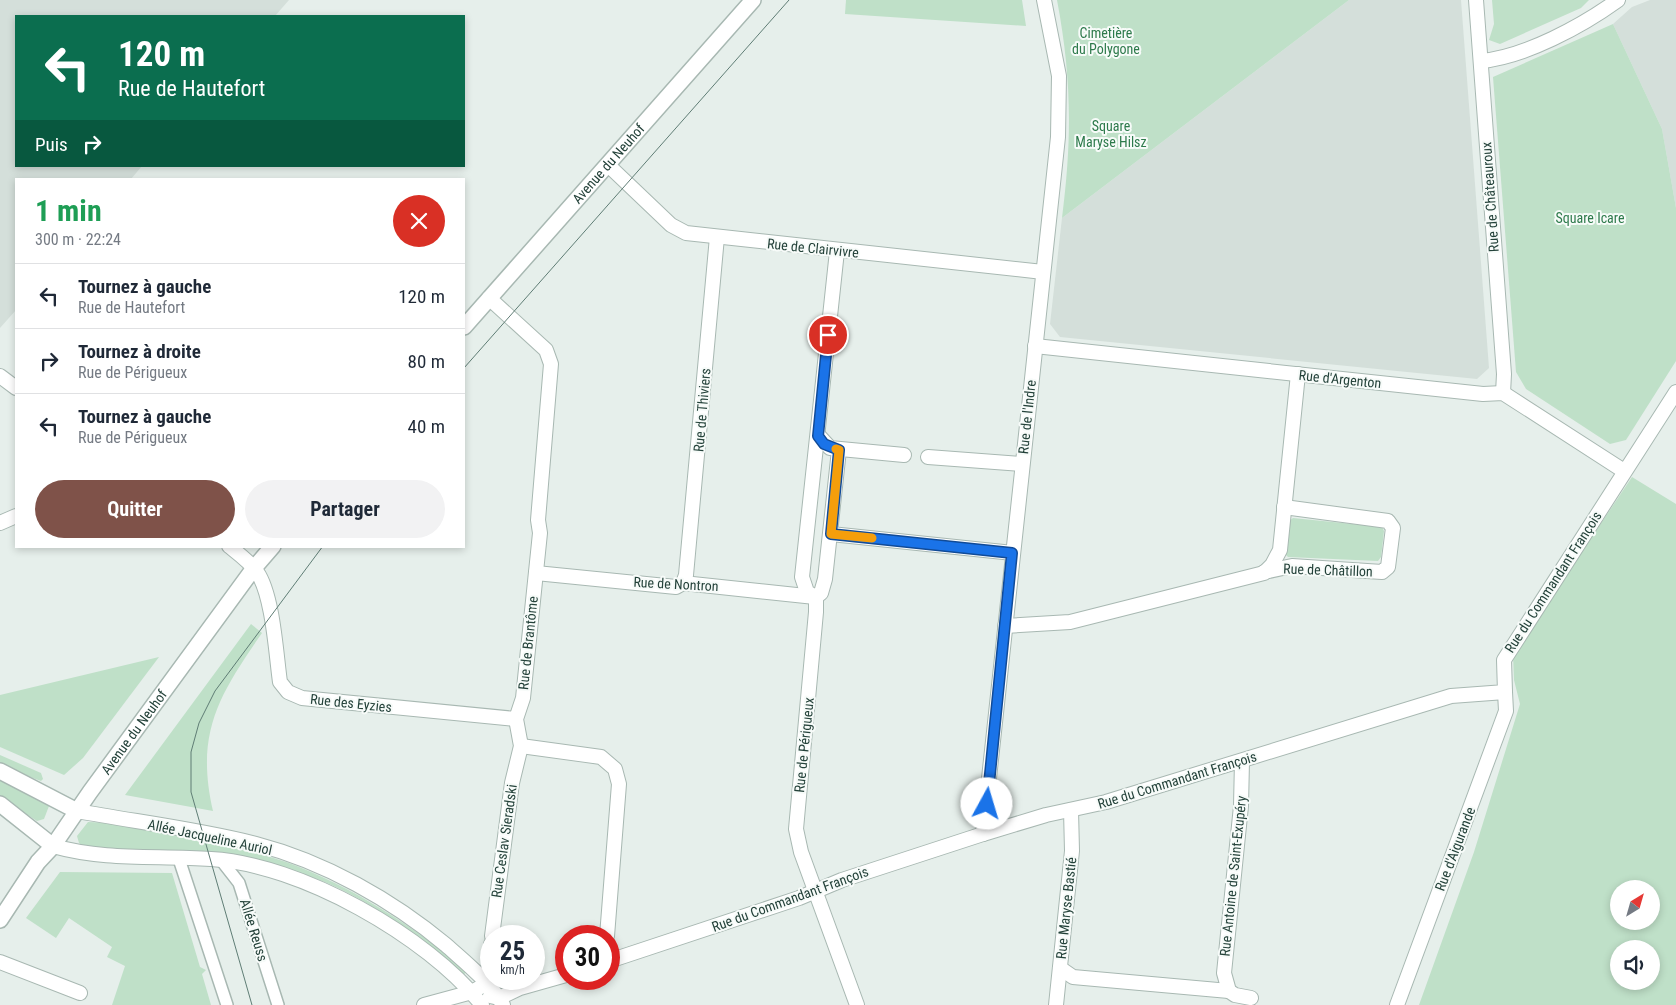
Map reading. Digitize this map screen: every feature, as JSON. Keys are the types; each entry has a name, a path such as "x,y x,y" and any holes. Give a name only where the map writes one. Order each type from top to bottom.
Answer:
{"street":[{"name":"Avenue du Neuhof","path":"465,326 753,0"},
{"name":"Rue de l'Indre","path":"983,834 1058,136 1059,76 1044,0"},
{"name":"Rue de Châteauroux","path":"1476,0 1504,374 1503,393"},
{"path":"1587,22 1607,0"},
{"path":"1481,61 1504,59 1587,22 1618,0"},
{"name":"Rue de Clairvivre","path":"608,165 678,230 717,237 837,251 1043,272"},
{"name":"Rue de Thiviers","path":"684,583 687,568 717,237"},
{"path":"816,597 807,592 802,577 837,251"},
{"name":"Rue de Brantôme","path":"489,298 546,350 551,364 538,520 540,533 523,698 516,719 521,746"},
{"name":"Rue d'Argenton","path":"1035,346 1483,394 1503,393"},
{"name":"Rue de Châtillon","path":"1264,573 1272,565 1280,550 1298,374"},
{"path":"0,376 15,387"},
{"name":"Rue du Commandant François","path":"620,957 983,834 1242,760 1451,696 1505,692 1504,660 1676,392"},
{"path":"1503,393 1624,471"},
{"path":"818,436 824,444 839,450 904,455"},
{"name":"Rue de Périgueux","path":"839,450 824,587 816,597 796,822 797,838 856,1005"},
{"path":"928,457 1022,464"},
{"name":"Rue de Châtillon","path":"1005,626 1070,622 1278,568 1292,566 1382,572 1388,566 1393,528 1388,521 1284,507"},
{"path":"0,523 15,516"},
{"path":"831,534 1012,553"},
{"path":"231,548 254,568"},
{"name":"Avenue du Neuhof","path":"0,920 38,862 53,846 254,568 271,548"},
{"name":"Rue des Eyzies","path":"254,568 261,578 267,599 280,682 288,692 302,698 516,719"},
{"name":"Rue de Nontron","path":"536,573 676,587 684,583 816,597"},
{"name":"Rue d'Aigurande","path":"1397,1005 1506,711 1505,692"},
{"path":"521,746 601,757 615,768 619,784 608,925"},
{"name":"Rue Ceslav Sieradski","path":"493,925 512,783 521,746"},
{"name":"Rue Antoine de Saint-Exupéry","path":"1229,991 1224,973 1241,806 1242,760"},
{"path":"0,771 77,811"},
{"path":"0,804 53,846"},
{"name":"Rue Maryse Bastié","path":"1056,1005 1072,851 1071,810"},
{"name":"Allée Jacqueline Auriol","path":"77,811 258,844 323,869 362,888 423,926 480,977"},
{"name":"Allée Jacqueline Auriol","path":"53,846 99,856 221,860 276,872 351,903 393,927 426,950 472,992 482,1005"},
{"path":"179,859 227,1005"},
{"name":"Allée Reuss","path":"221,860 239,883 278,1005"},
{"path":"0,962 80,993"},
{"path":"1060,968 1073,977 1229,991 1235,996 1251,998"},
{"path":"472,992 501,1001 520,988 555,978"},
{"path":"424,1005 472,992 480,987"},
{"name":"Allée Jacqueline Auriol","path":"492,990 501,1001"}],"shaded area":[{"path":"0,0 289,0 276,15 15,15 15,167 141,167 132,178 15,178 15,311 0,328"},
{"path":"1349,0 1461,0 1489,368 1477,379 1060,337 1050,324 1062,218"},
{"path":"1650,0 1676,0 1676,208 1662,129 1613,24 1632,7"}],"green space":[{"path":"846,0 1022,0 1026,26 845,14"},
{"name":"Square Maryse Hilsz","path":"1057,0 1349,0 1062,218 1068,162 1069,109 1066,56"},
{"path":"1492,0 1589,0 1581,8 1500,44 1489,40 1494,24"},
{"name":"Square Icare","path":"1613,24 1662,129 1676,208 1676,361 1626,440 1610,444 1526,389 1516,372 1493,77"},
{"path":"1632,477 1676,504 1676,1005 1419,1005 1474,852 1520,704 1514,680 1513,655"},
{"path":"1293,518 1382,527 1384,531 1381,557 1378,561 1288,557 1285,554 1289,521"},
{"path":"251,624 262,633 223,696 209,737 207,759 208,784 213,811 125,795"},
{"path":"159,657 83,758 64,775 0,747 0,695"},
{"path":"0,755 41,773 43,779 41,781 0,766"},
{"path":"0,776 43,798 49,806 44,819 37,821 0,797"},
{"path":"88,822 139,828 250,852 286,862 335,883 382,909 426,938 468,971 463,975 420,939 397,923 350,894 325,882 298,872 256,862 86,849 79,843 77,836"},
{"path":"60,872 172,873 200,967 206,970 202,974 211,1005 112,1005 125,966 107,957 112,947 69,918 56,938 26,918"}],"tram line":[{"path":"465,367 789,0"},
{"path":"252,1005 191,792 191,752 199,723 215,691 322,548"}],"slow traffic":[{"path":"836,449 839,450 831,534 872,538"}],"route":[{"path":"828,335 818,436 830,448 839,450 831,534 1012,553 987,804"}],"park label":[{"name":"Cimetière du Polygone","path":"1106,42"}]}
